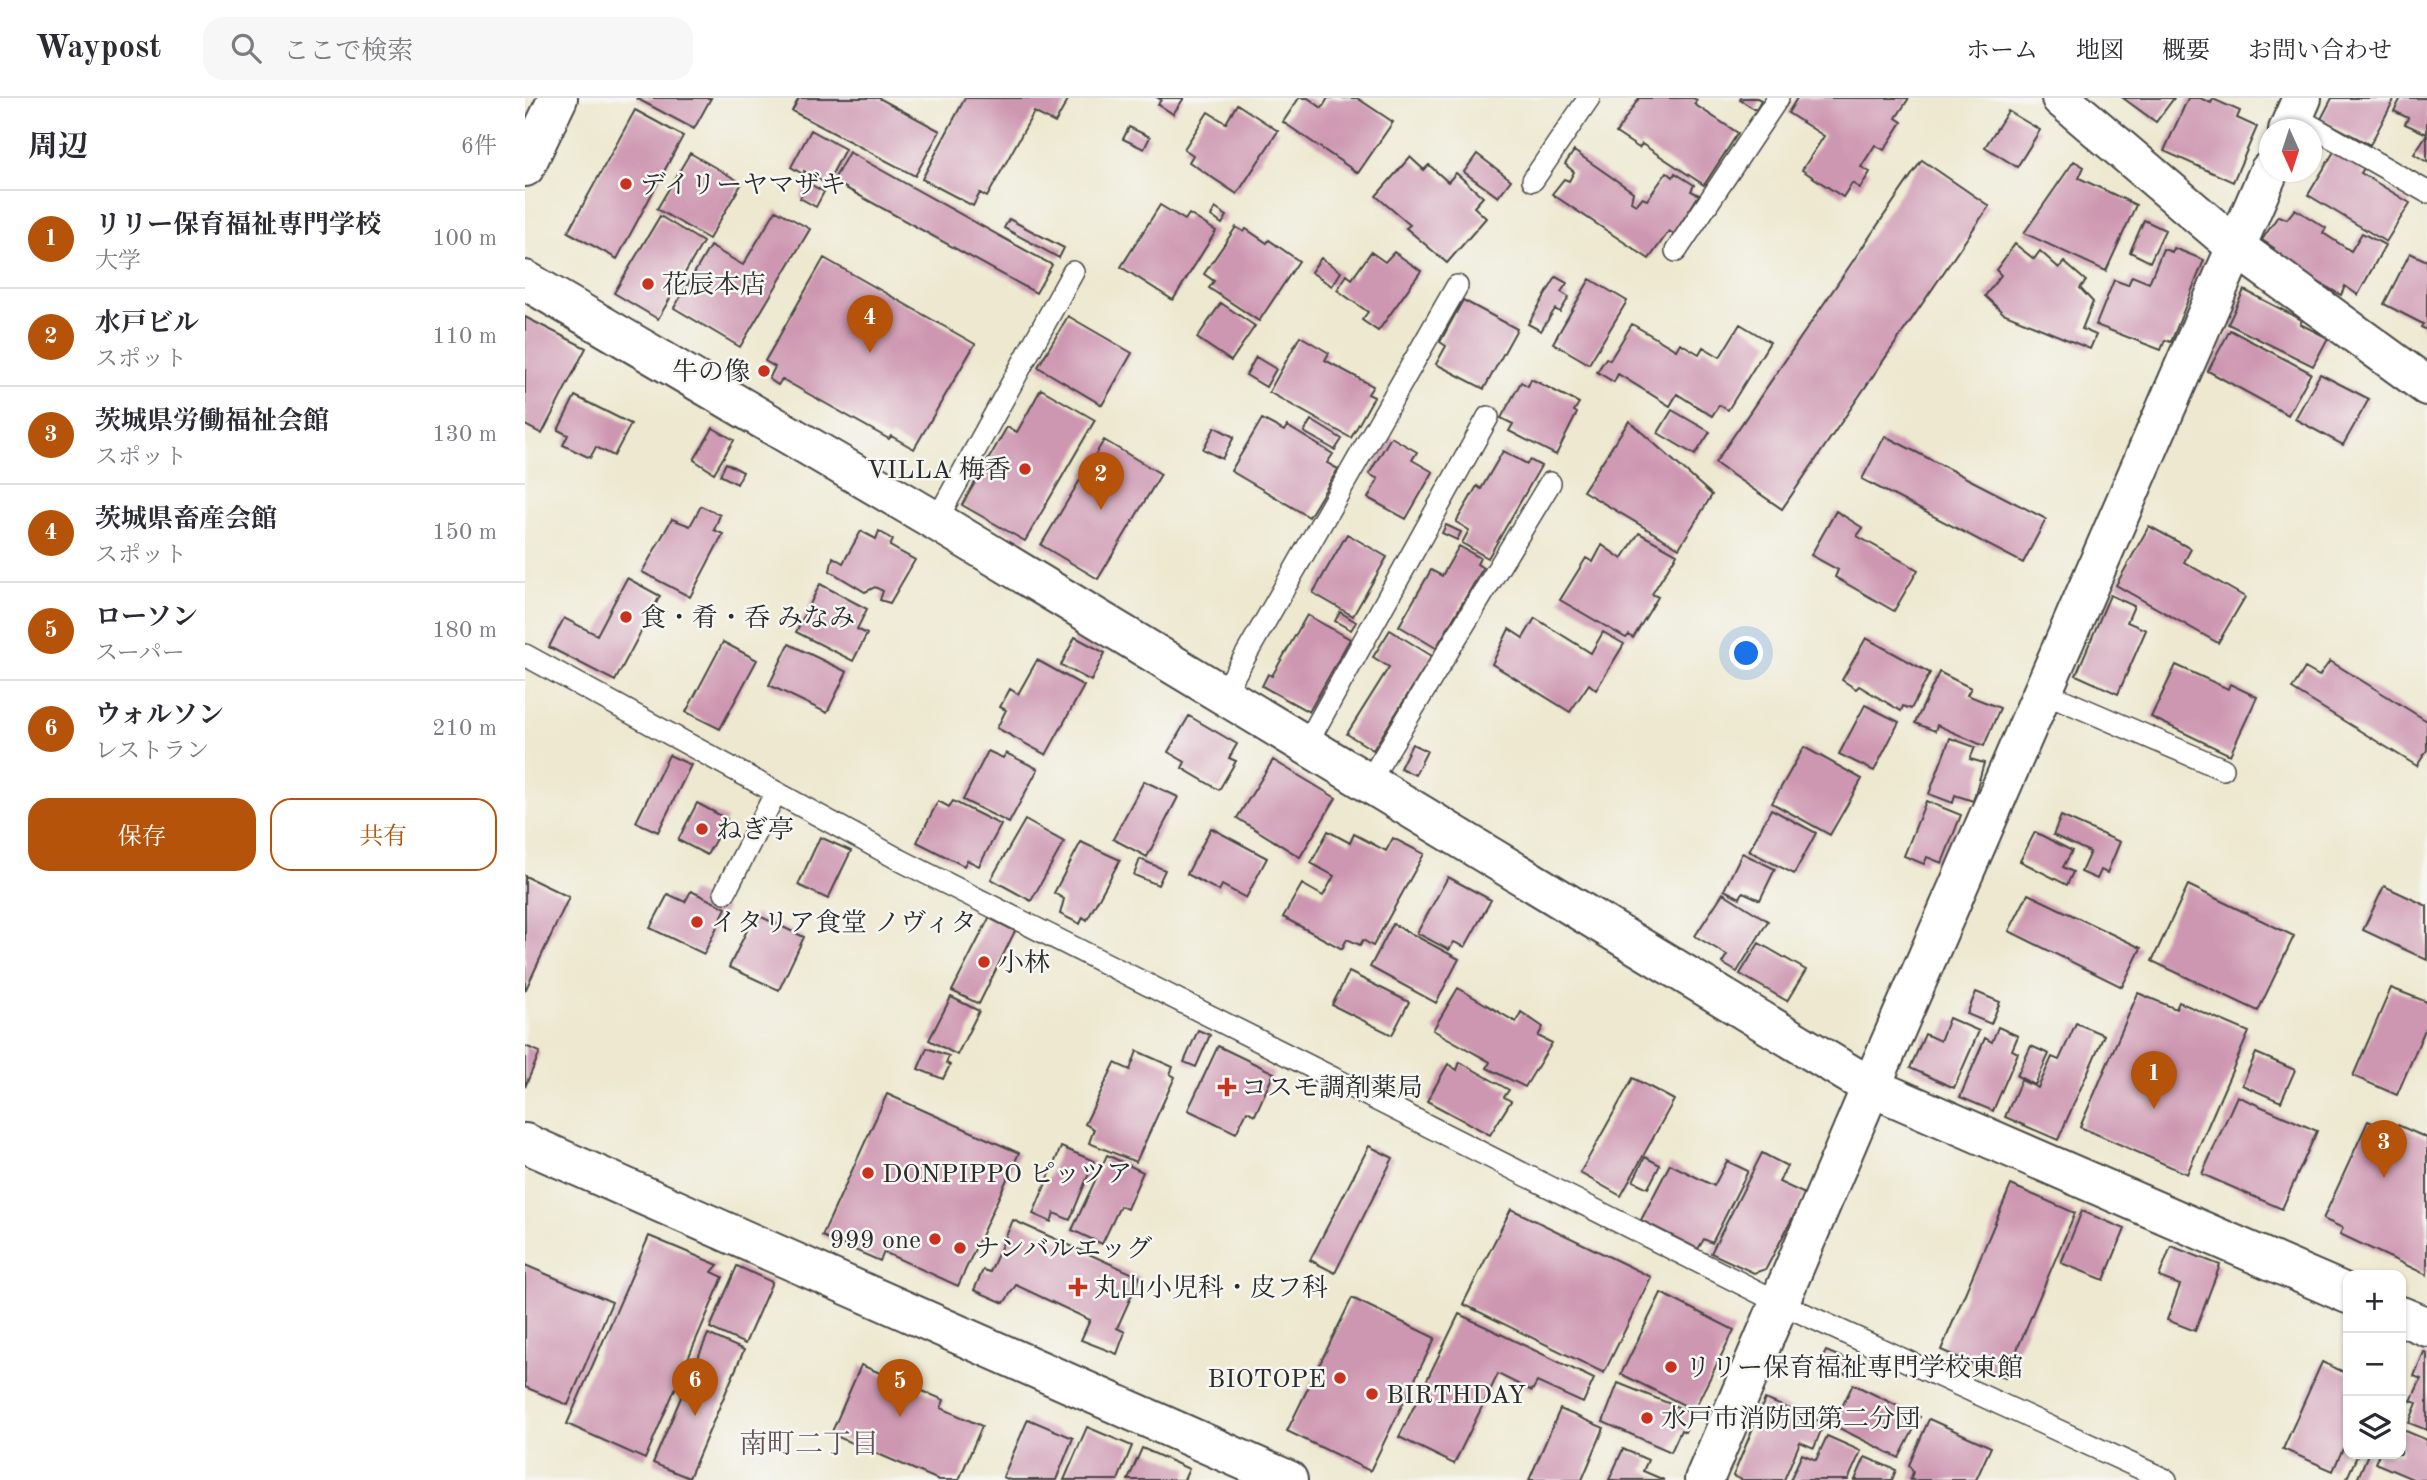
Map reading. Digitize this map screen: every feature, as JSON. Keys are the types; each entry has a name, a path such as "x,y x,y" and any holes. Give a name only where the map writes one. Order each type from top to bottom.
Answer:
{"street":[{"path":"525,167 558,98"},
{"path":"2061,98 2235,247 2427,386"},
{"path":"1704,1480 1871,1087 2265,182"},
{"path":"525,280 936,521 1871,1087 2343,1292"},
{"path":"525,1143 1288,1480"},
{"path":"2406,1318 2427,1327"}],"lane":[{"path":"1533,180 1589,98"},
{"path":"1676,251 1778,98"},
{"path":"2295,115 2427,192"},
{"path":"936,521 1073,272"},
{"path":"1223,695 1457,286"},
{"path":"1306,745 1488,417"},
{"path":"1368,783 1550,483"},
{"path":"525,655 915,867 1780,1303 2166,1480"},
{"path":"2044,692 2223,769"},
{"path":"725,892 776,792"}],"building":[{"path":"636,98 711,98 694,129"},
{"path":"799,98 879,98 940,131 915,176 792,111"},
{"path":"965,98 1069,98 1055,123 1034,112 987,197 980,193 973,206 922,179"},
{"path":"1158,98 1184,98 1173,114 1158,104 1161,100"},
{"path":"1299,98 1308,98 1322,108 1328,98 1357,98 1393,122 1358,173 1283,122"},
{"path":"1639,98 1693,98 1697,100 1694,104 1738,133 1704,185 1642,144 1639,148 1616,133"},
{"path":"1797,98 1909,98 1896,118 1902,122 1884,150 1875,145 1861,167 1870,172 1860,188 1852,183 1843,197 1802,170 1824,136 1788,113"},
{"path":"2123,98 2174,98 2156,122"},
{"path":"2188,98 2200,98 2211,103 2213,99 2240,111 2237,118 2257,127 2233,182 2164,151"},
{"path":"2332,98 2395,98 2370,145 2321,119"},
{"path":"2401,98 2427,98 2427,134 2405,124 2408,118 2394,111"},
{"path":"1740,100 1761,100 1756,110"},
{"path":"1237,104 1278,131 1237,194 1189,162 1193,155 1184,149 1208,112 1226,123"},
{"name":"デイリーヤマザキ","path":"635,110 683,136 617,259 568,232"},
{"path":"2008,111 2040,130 2017,167 1985,147"},
{"path":"1129,127 1150,137 1144,149 1123,139"},
{"path":"811,130 845,149 827,184 791,167"},
{"path":"2427,134 2427,162 2414,154"},
{"path":"2335,150 2364,168 2361,173 2410,203 2386,242 2308,195 2316,182 2322,182 2322,172"},
{"path":"1574,151 1633,192 1631,202 1636,205 1642,198 1647,200 1667,172 1673,177 1675,173 1694,185 1691,191 1699,195 1674,234 1669,231 1649,259 1552,194 1564,179 1569,181 1574,172 1565,164"},
{"path":"849,152 1052,265 1036,293 833,181"},
{"path":"690,153 742,183 709,239 657,209"},
{"path":"1477,154 1511,180 1498,197 1464,172"},
{"path":"1410,157 1424,170 1429,165 1448,182 1456,173 1483,197 1474,207 1486,218 1447,263 1406,228 1410,225 1376,196"},
{"path":"1922,160 1989,206 1782,509 1715,463"},
{"path":"2074,161 2084,167 2079,178 2136,205 2106,271 2024,233"},
{"path":"808,183 824,192 816,207 800,198"},
{"path":"1160,205 1185,220 1189,214 1216,231 1173,300 1121,267"},
{"path":"1215,208 1227,216 1222,224 1211,216"},
{"path":"2295,209 2326,228 2323,233 2351,251 2362,233 2385,245 2358,295 2345,286 2341,295 2270,255 2274,248 2262,240 2278,216 2287,219"},
{"path":"776,210 810,229 740,347 674,308 710,246 743,265"},
{"path":"660,216 703,242 658,319 614,293"},
{"path":"1009,219 1064,248 1059,258 1004,228"},
{"path":"2144,220 2165,230 2150,262 2130,252"},
{"path":"1236,227 1244,232 1246,229 1267,243 1269,240 1299,261 1259,321 1209,288 1214,281 1204,274"},
{"path":"2015,244 2034,259 2040,251 2059,268 2064,262 2086,281 2080,288 2093,302 2082,329 2096,335 2090,349 2003,313 1985,296 2001,275 1996,270"},
{"path":"2174,248 2204,260 2171,342 2165,340 2161,350 2096,325 2114,280 2128,285 2132,276 2149,283 2163,249 2172,252"},
{"path":"1371,252 1385,262 1394,252 1421,271 1378,331 1362,320 1368,312 1337,290 1347,275 1352,279"},
{"path":"2410,253 2427,261 2427,330 2421,327 2423,324 2384,304"},
{"path":"824,258 975,344 914,449 891,436 889,439 782,379 778,385 769,379 775,367 765,361"},
{"path":"1321,258 1341,272 1332,286 1311,272"},
{"path":"1556,277 1567,283 1561,292 1569,297 1560,312 1555,309 1541,331 1528,324"},
{"path":"1590,279 1627,301 1589,364 1553,343"},
{"path":"2244,290 2302,320 2300,324 2328,338 2313,366 2228,324"},
{"path":"1463,300 1517,329 1484,389 1436,364 1446,346 1440,342"},
{"path":"1221,303 1255,326 1231,361 1197,338"},
{"path":"1068,316 1132,353 1102,405 1038,367"},
{"path":"525,317 586,348 542,434 525,425"},
{"path":"1632,324 1676,350 1680,343 1699,354 1703,347 1720,357 1740,324 1770,342 1728,410 1719,405 1712,416 1677,394 1670,406 1618,374 1614,382 1597,372 1606,358 1610,360"},
{"path":"2230,330 2311,373 2288,415 2208,371"},
{"path":"1300,336 1329,353 1325,360 1373,386 1368,394 1374,397 1351,438 1269,392"},
{"path":"1256,357 1276,369 1266,387 1246,375"},
{"path":"2320,374 2369,399 2343,445 2295,419"},
{"path":"1531,379 1579,403 1574,411 1577,413 1556,455 1509,431 1513,424 1501,418 1521,382 1528,386"},
{"name":"VILLA 梅香","path":"1041,389 1095,420 1025,541 962,505 1007,427 1017,432"},
{"path":"575,396 631,424 614,456 596,447 590,458 563,445 568,435 558,430"},
{"path":"1672,410 1710,432 1695,455 1658,433"},
{"path":"1262,419 1284,431 1287,426 1333,454 1327,463 1338,469 1309,517 1231,471"},
{"path":"1311,420 1342,439 1335,450 1304,432"},
{"path":"1629,421 1712,495 1679,548 1583,491"},
{"path":"1215,427 1234,437 1222,459 1203,449"},
{"path":"713,428 734,440 714,473 694,460"},
{"path":"1885,436 2046,519 2023,563 1862,479"},
{"path":"1391,437 1417,452 1412,460 1433,472 1406,519 1368,498 1378,479 1369,474"},
{"path":"1104,440 1161,474 1098,579 1041,545"},
{"path":"1503,451 1527,464 1530,460 1541,466 1488,558 1462,543 1469,530 1456,522 1477,486 1481,489"},
{"path":"726,463 743,472 737,484 720,475"},
{"path":"701,506 720,515 714,530 723,534 690,597 642,572 672,519 690,526"},
{"path":"1836,511 1863,528 1857,536 1918,570 1894,611 1835,577 1838,570 1811,555"},
{"path":"1446,525 1461,532 1457,540 1442,533"},
{"path":"2149,526 2191,549 2184,562 2245,597 2218,643 2116,585"},
{"path":"861,531 876,539 879,531 893,540 890,546 915,560 890,603 880,600 883,591 875,587 865,592 830,571 833,557 843,563"},
{"path":"1639,533 1677,554 1652,594 1658,597 1633,638 1629,635 1626,638 1560,600 1586,558 1593,562 1602,545 1622,559"},
{"path":"1347,534 1387,557 1353,616 1313,593"},
{"path":"1459,546 1480,558 1477,564 1483,568 1436,648 1399,626 1431,570 1442,576"},
{"path":"627,578 660,596 615,681 549,647 564,618 597,635"},
{"path":"820,584 867,609 857,629 867,634 853,661 796,632"},
{"path":"2110,595 2134,606 2127,622 2146,630 2118,694 2076,675"},
{"path":"1340,612 1356,622 1351,630 1335,621"},
{"path":"1307,615 1350,639 1309,712 1262,686 1268,674 1272,676"},
{"path":"1535,618 1591,653 1603,632 1624,644 1596,690 1589,684 1570,712 1492,664 1509,629 1523,638"},
{"path":"1390,630 1432,656 1373,750 1347,734 1389,667 1373,657"},
{"path":"1075,637 1105,653 1091,681 1061,665"},
{"path":"1866,638 1930,673 1911,709 1903,706 1901,711 1859,686 1856,689 1842,680"},
{"path":"723,642 757,660 720,729 686,712"},
{"path":"789,644 847,672 827,713 769,685"},
{"path":"1037,660 1084,686 1046,755 997,728 1006,710 1000,707 1010,689 1018,694"},
{"path":"2330,661 2427,721 2427,750 2417,766 2292,689 2305,668 2319,676"},
{"path":"2176,665 2228,689 2230,684 2257,697 2230,755 2151,717"},
{"path":"1939,672 1971,688 1967,695 2000,708 1984,746 1937,725 1935,731 1915,723"},
{"path":"1865,705 1899,722 1874,771 1839,754"},
{"path":"1189,716 1237,744 1229,758 1236,761 1219,790 1182,768 1185,762 1168,752"},
{"path":"1950,738 1975,747 1970,759 1984,763 1973,801 1955,795 1953,803 1929,794"},
{"path":"1412,744 1427,751 1415,775 1400,768"},
{"path":"1804,747 1862,779 1830,835 1772,803"},
{"path":"988,751 1003,758 1006,753 1038,769 1009,823 963,800"},
{"path":"669,755 691,765 658,832 636,822"},
{"path":"1273,760 1336,798 1300,857 1237,818"},
{"path":"1144,781 1178,797 1147,857 1113,839"},
{"path":"938,801 949,807 953,801 1001,825 979,866 967,860 964,866 917,842"},
{"path":"1926,801 1961,815 1942,863 1927,857 1924,864 1904,856"},
{"path":"697,803 727,819 707,855 678,840"},
{"path":"1771,809 1816,833 1794,874 1749,851"},
{"path":"2061,816 2120,842 2107,873 2101,870 2097,879 2081,872 2090,852 2053,835"},
{"path":"1025,820 1064,842 1031,901 991,879"},
{"path":"1211,828 1267,858 1246,898 1222,885 1219,891 1187,874"},
{"path":"1328,831 1350,843 1354,834 1386,851 1393,838 1424,854 1373,946 1363,940 1360,945 1347,939 1342,949 1283,917 1302,884 1323,896 1334,876 1311,863"},
{"path":"2035,832 2072,851 2063,867 2073,872 2067,885 2020,861"},
{"path":"820,837 851,851 828,899 798,885"},
{"path":"1081,842 1120,860 1087,920 1083,917 1080,924 1060,914 1064,899 1054,893"},
{"path":"1742,853 1775,869 1760,900 1743,892 1740,898 1724,890"},
{"path":"1140,859 1165,870 1158,885 1134,875"},
{"path":"525,876 569,897 525,991"},
{"path":"1448,877 1491,900 1465,947 1454,942 1449,950 1417,933"},
{"path":"2188,885 2294,936 2258,1011 2152,961"},
{"path":"2384,886 2427,906 2427,960 2363,930"},
{"path":"691,891 726,908 704,954 650,928 668,894 685,902"},
{"path":"1723,893 1768,921 1737,972 1722,963 1727,955 1695,936"},
{"path":"2028,894 2141,948 2122,987 2009,931"},
{"path":"755,914 804,937 779,990 729,967"},
{"path":"989,918 1015,931 979,1004 952,991"},
{"path":"1393,924 1459,959 1436,1003 1370,967"},
{"path":"1759,943 1806,970 1787,1001 1740,974"},
{"path":"1349,972 1409,1002 1392,1035 1332,1005"},
{"path":"1458,988 1516,1022 1521,1012 1543,1027 1538,1036 1552,1043 1525,1087 1487,1068 1490,1062 1433,1030"},
{"path":"2391,988 2427,1002 2427,1025 2397,1095 2353,1076"},
{"path":"1976,992 2000,1002 1991,1024 1967,1014"},
{"path":"2138,993 2176,1009 2179,1002 2249,1032 2187,1174 2080,1127"},
{"path":"951,997 979,1011 957,1055 929,1040"},
{"path":"1949,1018 1979,1031 1954,1088 1910,1068 1925,1034 1940,1041"},
{"path":"2076,1023 2104,1035 2058,1140 2005,1117 2021,1080 2038,1088 2052,1057 2059,1060"},
{"path":"1998,1027 2018,1036 2012,1050 2018,1053 1993,1111 1960,1097 1985,1038 1992,1042"},
{"path":"1198,1030 1210,1035 1196,1067 1184,1062"},
{"path":"525,1046 540,1052 525,1087"},
{"path":"1218,1046 1274,1073 1255,1115 1247,1111 1236,1133 1188,1110"},
{"path":"2031,1046 2049,1054 2035,1085 2017,1076"},
{"path":"927,1048 949,1056 946,1063 950,1065 943,1079 918,1069"},
{"path":"1137,1051 1173,1067 1170,1074 1175,1077 1136,1162 1089,1143 1094,1129 1085,1124 1115,1063 1130,1070"},
{"path":"2256,1053 2295,1070 2281,1102 2242,1085"},
{"path":"1460,1062 1509,1090 1504,1097 1511,1101 1490,1135 1427,1101 1448,1064 1457,1070"},
{"path":"1633,1078 1674,1100 1621,1196 1580,1173"},
{"path":"887,1094 1019,1153 958,1286 884,1252 880,1261 822,1236"},
{"path":"2237,1096 2317,1131 2282,1209 2202,1174"},
{"path":"2368,1121 2395,1133 2398,1125 2427,1138 2427,1275 2340,1234 2343,1228 2323,1219"},
{"path":"1369,1146 1393,1158 1335,1273 1310,1260"},
{"path":"1061,1147 1094,1161 1070,1220 1054,1213 1051,1222 1033,1214"},
{"path":"1762,1153 1787,1166 1779,1182 1805,1194 1766,1269 1754,1273 1711,1253"},
{"path":"1107,1155 1143,1172 1127,1209 1120,1206 1102,1244 1072,1230"},
{"path":"1645,1157 1660,1165 1648,1188 1633,1181"},
{"path":"1727,1161 1748,1171 1712,1243 1704,1239 1698,1249 1641,1220 1670,1164 1714,1186"},
{"path":"2011,1185 2075,1213 2005,1378 1941,1350"},
{"path":"1511,1209 1651,1277 1604,1373 1463,1304"},
{"path":"2082,1211 2125,1229 2104,1280 2061,1263"},
{"name":"丸山小児科・皮フ科","path":"1013,1220 1140,1277 1117,1328 1125,1332 1117,1354 1081,1340 1090,1320 1016,1285 1004,1303 974,1290 983,1270 990,1272"},
{"path":"649,1236 718,1265 712,1272 723,1277 645,1459 567,1424"},
{"path":"2171,1246 2220,1265 2195,1331 2167,1320 2180,1285 2159,1277"},
{"path":"525,1265 612,1302 568,1405 525,1387"},
{"path":"737,1266 772,1282 745,1344 710,1328"},
{"path":"1661,1293 1734,1330 1694,1410 1621,1374"},
{"path":"1352,1298 1435,1338 1370,1471 1287,1431"},
{"path":"1459,1314 1594,1379 1583,1403 1537,1382 1532,1391 1498,1374 1454,1464 1399,1437"},
{"path":"708,1334 744,1350 689,1478 653,1463"},
{"path":"1826,1351 1855,1363 1850,1376 1820,1363"},
{"path":"2424,1352 2427,1353 2427,1430 2409,1423 2417,1403 2411,1401 2421,1379 2414,1376"},
{"path":"2322,1362 2343,1372 2343,1448 2333,1471 2283,1449"},
{"path":"861,1365 944,1400 941,1408 982,1426 959,1480 939,1480 831,1434"},
{"path":"1618,1383 1693,1413 1685,1432 1681,1430 1671,1452 1603,1422"},
{"path":"1853,1384 1920,1417 1899,1458 1833,1425"},
{"path":"1765,1399 1824,1423 1814,1448 1800,1442 1784,1480 1742,1480 1733,1476"},
{"path":"1560,1409 1604,1428 1582,1480 1529,1480"},
{"path":"1028,1419 1073,1438 1056,1480 1010,1480 1003,1477"},
{"path":"1929,1419 1991,1447 1976,1480 1910,1480 1913,1472 1909,1465"},
{"path":"1087,1427 1132,1446 1118,1480 1064,1480"},
{"path":"2406,1431 2427,1440 2427,1480 2415,1480 2375,1463 2377,1459 2406,1459"},
{"path":"1827,1436 1861,1451 1848,1480 1790,1480 1802,1454 1816,1460"},
{"path":"1142,1448 1189,1469 1184,1480 1128,1480"},
{"path":"1623,1449 1648,1460 1643,1471 1664,1480 1609,1480"},
{"path":"1865,1457 1896,1470 1892,1480 1855,1480"},
{"path":"2356,1459 2366,1459 2357,1480 2346,1480"}],"place":[{"name":"デイリーヤマザキ","path":"626,184"},
{"name":"花辰本店","path":"648,284"},
{"name":"茨城県畜産会館","path":"870,353"},
{"name":"牛の像","path":"764,371"},
{"name":"VILLA 梅香","path":"1025,469"},
{"name":"水戸ビル","path":"1101,510"},
{"name":"食・肴・呑 みなみ","path":"626,617"},
{"name":"ねぎ亭","path":"702,829"},
{"name":"イタリア食堂 ノヴィタ","path":"697,922"},
{"name":"小林","path":"984,962"},
{"name":"コスモ調剤薬局","path":"1227,1087"},
{"name":"リリー保育福祉専門学校","path":"2154,1109"},
{"name":"DONPIPPO ピッツア","path":"868,1173"},
{"name":"茨城県労働福祉会館","path":"2384,1178"},
{"name":"999 one","path":"935,1239"},
{"name":"ナンバルエッグ","path":"960,1248"},
{"name":"丸山小児科・皮フ科","path":"1078,1287"},
{"name":"リリー保育福祉専門学校東館","path":"1671,1367"},
{"name":"BIOTOPE","path":"1340,1378"},
{"name":"BIRTHDAY","path":"1372,1394"},
{"name":"ウォルソン","path":"695,1416"},
{"name":"ローソン","path":"900,1417"},
{"name":"水戸市消防団第二分団","path":"1647,1418"}],"district":[{"name":"南町二丁目","path":"809,1443"}]}
